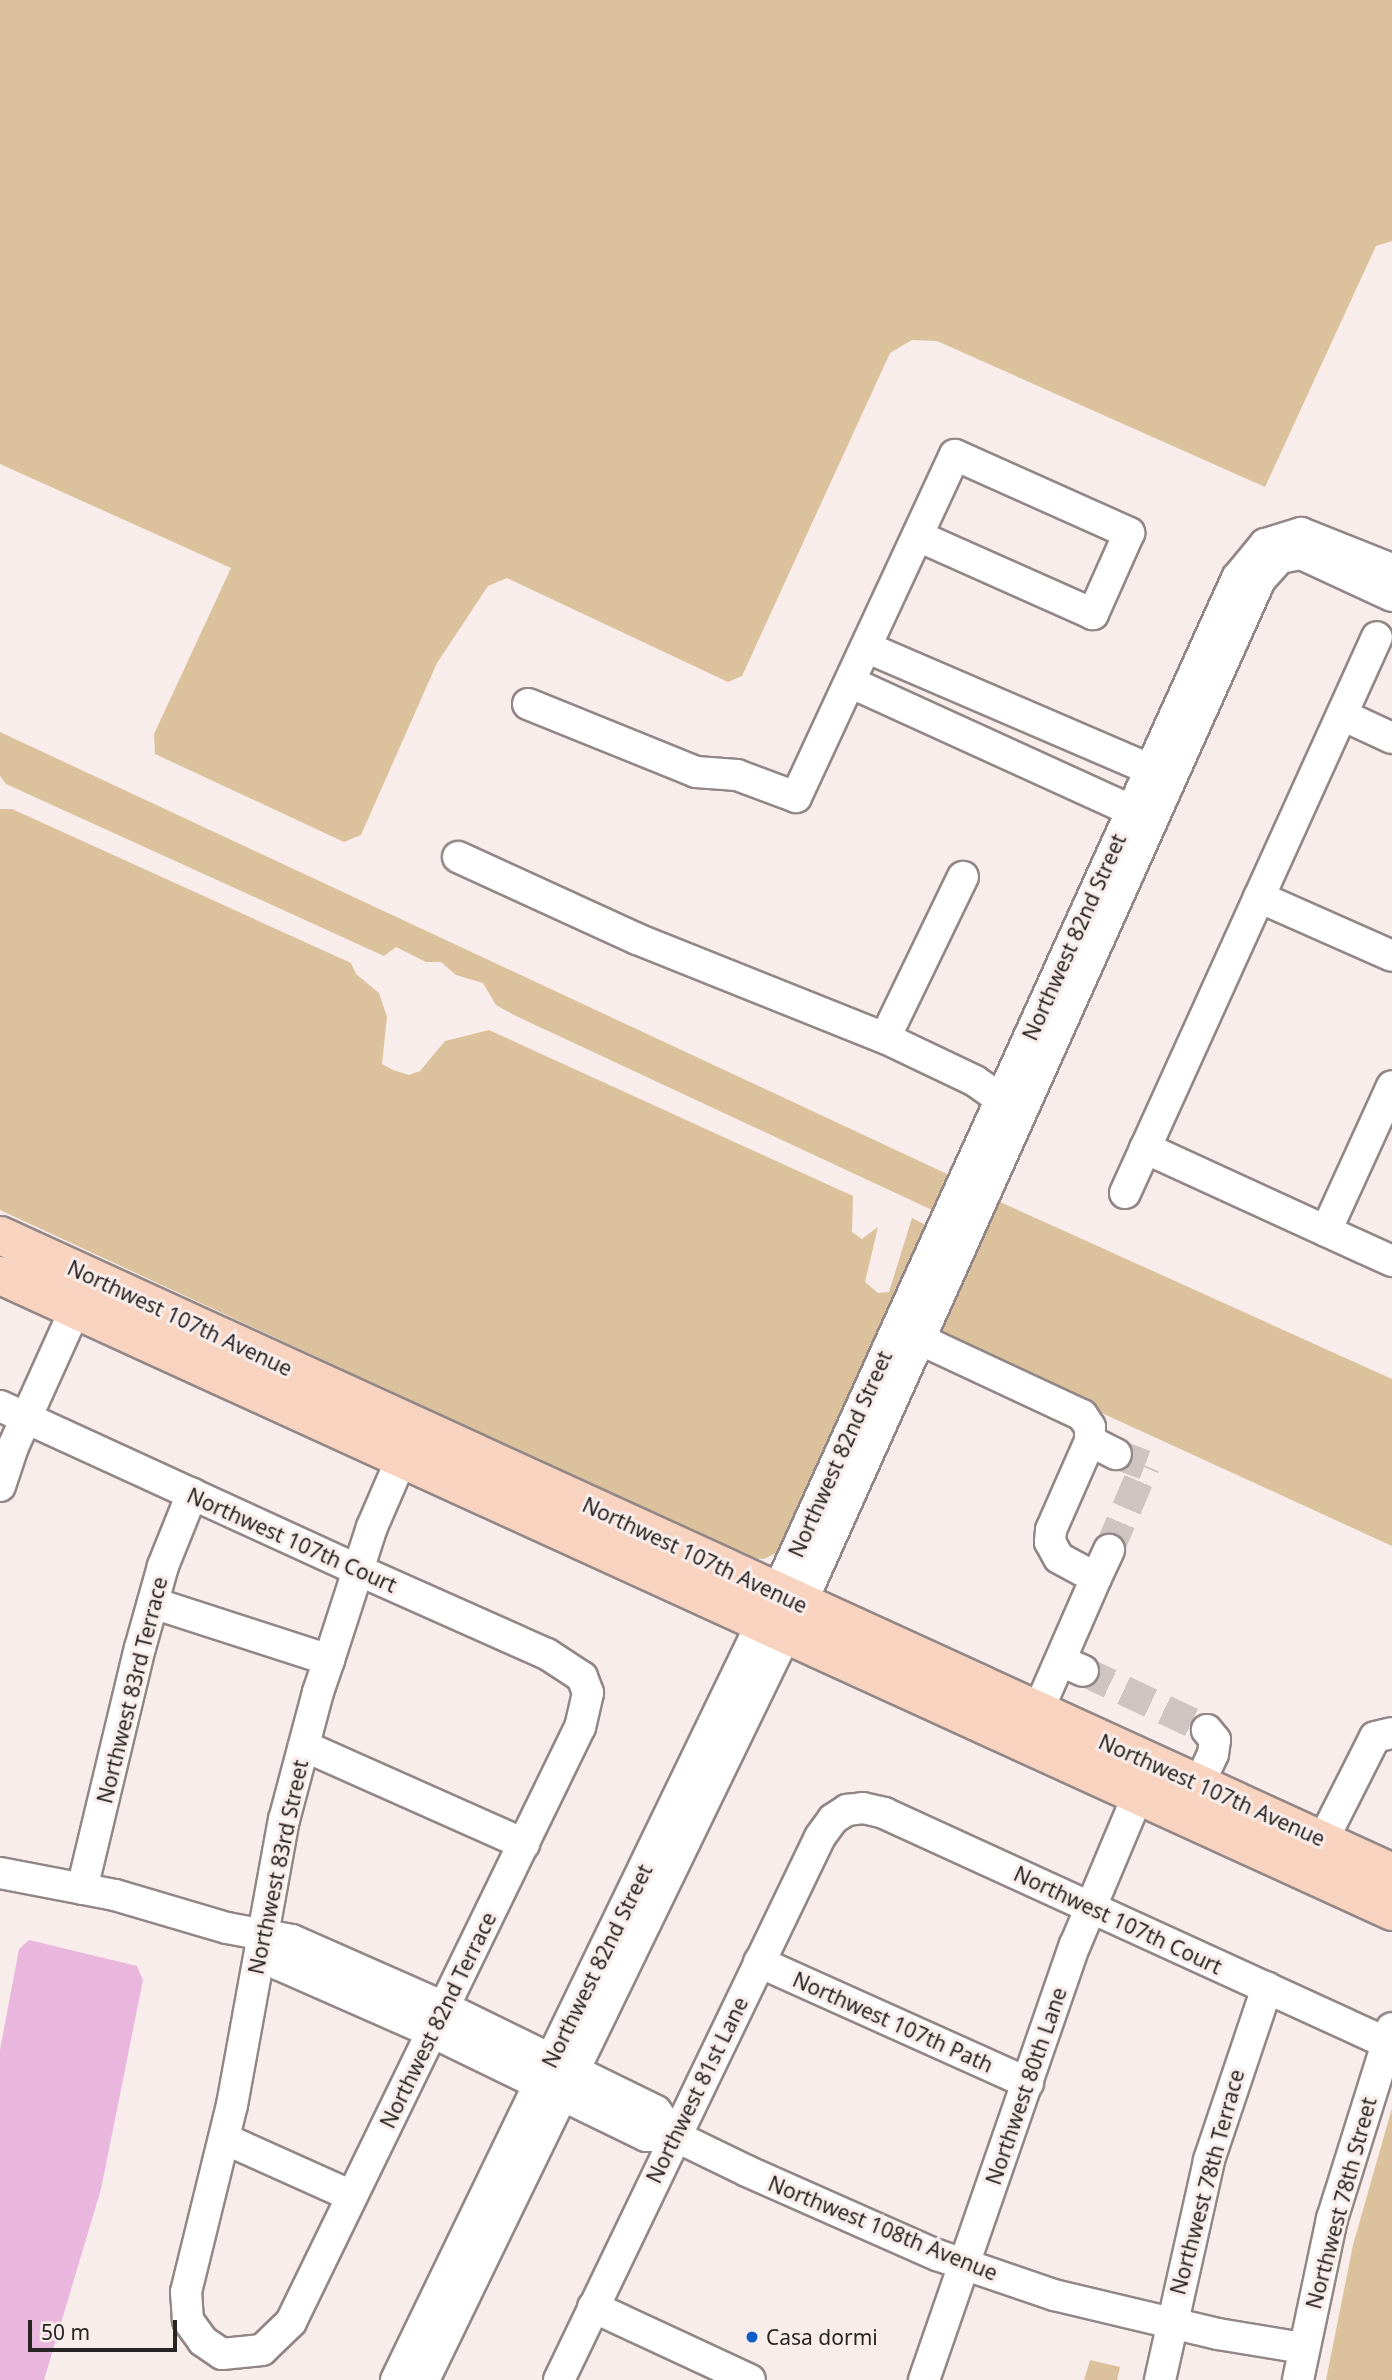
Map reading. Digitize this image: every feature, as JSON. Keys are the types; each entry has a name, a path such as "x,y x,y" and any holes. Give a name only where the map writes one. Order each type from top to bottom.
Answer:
{"main road":[{"name":"Northwest 107th Avenue","path":"0,1235 417,1426 1138,1795 1392,1911"},
{"name":"Northwest 107th Avenue","path":"0,1275 401,1458 781,1613 1038,1711 1392,1872"}],"street":[{"path":"528,704 696,772 737,775 796,797 852,683 955,455 1129,533 1093,614 919,536"},
{"path":"1287,545 1316,536 1392,569"},
{"path":"1287,545 1392,596"},
{"name":"Northwest 82nd Street","path":"424,2380 557,2079 781,1613 919,1339 1161,774 1260,580 1287,545"},
{"path":"1125,1193 1377,637"},
{"path":"868,648 1161,774"},
{"path":"852,683 1142,816"},
{"path":"1342,715 1392,738"},
{"name":"Northwest 82nd Street","path":"781,1613 1001,1099 1142,816"},
{"path":"458,857 636,939 886,1038 975,1081 1001,1099"},
{"path":"886,1038 963,877"},
{"path":"1259,897 1392,956"},
{"path":"1326,1231 1392,1086"},
{"path":"1145,1148 1392,1261"},
{"path":"0,1486 13,1412 75,1310 90,1277"},
{"path":"919,1339 1082,1415 1090,1427 1090,1441 1051,1530 1051,1542 1059,1558 1096,1578"},
{"name":"Northwest 107th Court","path":"13,1412 547,1654 582,1677"},
{"name":"Northwest 83rd Street","path":"262,2350 222,2354 203,2341 188,2320 187,2292 225,2138 261,1936 303,1746 358,1570 401,1458 417,1426"},
{"path":"1090,1441 1116,1454"},
{"name":"Northwest 83rd Terrace","path":"82,1889 152,1603 192,1494"},
{"path":"1038,1711 1072,1666 1096,1578 1109,1550"},
{"path":"152,1603 328,1660"},
{"name":"Northwest 82nd Terrace","path":"262,2350 291,2322 524,1844 583,1718 588,1693 582,1677"},
{"path":"1199,1784 1213,1755 1215,1740 1207,1730"},
{"path":"1323,1840 1375,1737 1392,1733"},
{"path":"303,1746 524,1844"},
{"name":"Northwest 80th Lane","path":"924,2380 962,2263 1090,1907 1138,1795"},
{"name":"Northwest 107th Court","path":"847,1810 863,1808 884,1814 1266,1988 1390,2035"},
{"name":"Northwest 81st Lane","path":"559,2380 820,1837 832,1819 847,1810"},
{"path":"0,1873 82,1889 261,1936"},
{"name":"Northwest 108th Avenue","path":"261,1936 279,1965 438,2020 557,2079 646,2136 675,2136 849,2218 962,2263 1054,2295 1170,2322 1303,2348"},
{"name":"Northwest 107th Path","path":"759,1962 1028,2082"},
{"name":"Northwest 78th Terrace","path":"1160,2380 1170,2322 1209,2160 1266,1988"},
{"name":"Northwest 78th Street","path":"1298,2380 1332,2219 1390,2035"},
{"name":"Northwest 82nd Street","path":"396,2380 557,2079"},
{"path":"225,2138 352,2196"},
{"path":"593,2307 750,2380"}],"shaded area":[{"path":"0,0 1392,0 1392,241 1376,246 1265,487 937,341 912,340 890,353 742,676 728,682 507,578 488,586 437,663 361,835 344,842 155,754 154,734 231,568 0,464"},
{"path":"0,732 945,1173 948,1175 932,1210 516,1016 496,1005 483,983 456,975 441,962 426,962 396,947 384,956 6,784 0,776"},
{"path":"0,809 12,809 351,963 356,974 379,993 387,1017 382,1064 393,1070 409,1075 420,1071 445,1041 489,1030 853,1196 852,1232 862,1239 878,1227 865,1282 878,1293 889,1292 912,1218 926,1225 776,1553 764,1559 750,1558 0,1210"},
{"path":"998,1201 1392,1379 1392,1546 936,1337"},
{"path":"29,1940 137,1966 143,1980 101,2189 44,2380 0,2380 0,2050 19,1949"},
{"path":"1392,2108 1392,2380 1326,2380 1353,2245"},
{"path":"1090,2360 1120,2367 1117,2380 1084,2380"}],"tunnel":[{"path":"1109,1550 1145,1465 1116,1454"},
{"path":"1083,1671 1207,1730"}],"place":[{"name":"Casa dormi","path":"752,2337"}]}
